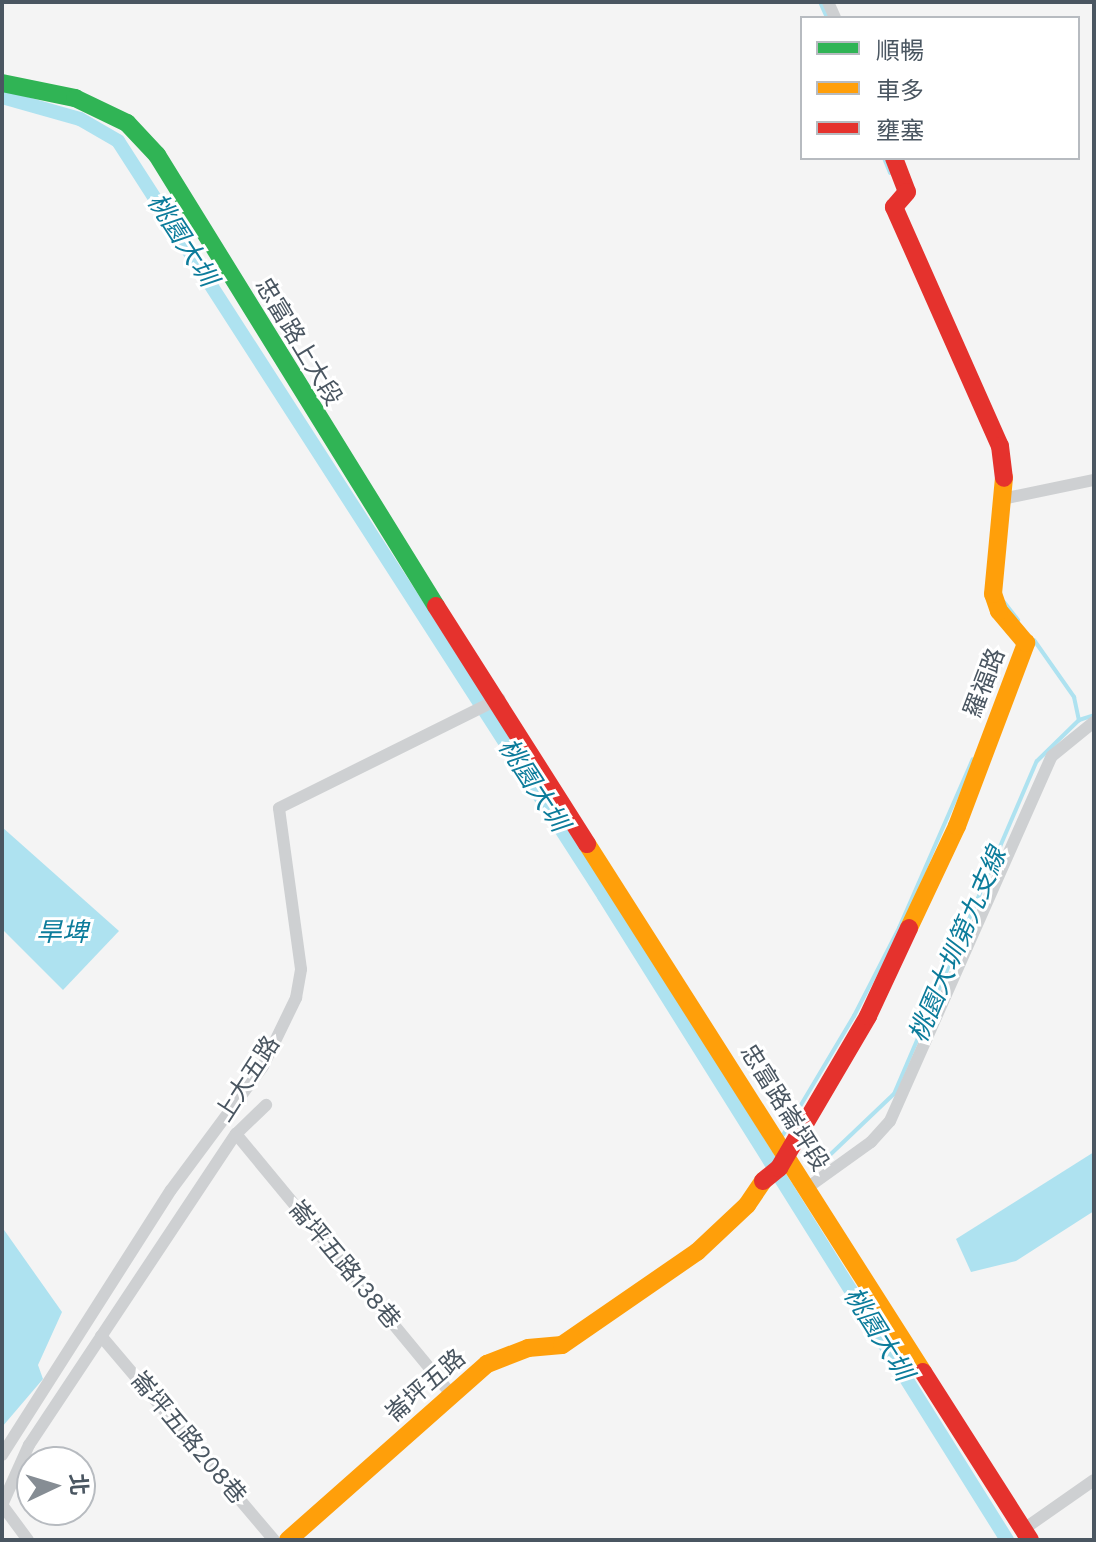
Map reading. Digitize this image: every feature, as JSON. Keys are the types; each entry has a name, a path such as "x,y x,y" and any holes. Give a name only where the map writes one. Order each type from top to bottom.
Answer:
{"street":[{"name":"忠富路上大段","path":"2,83 75,98 127,123 157,155 329,438 496,701"},
{"name":"羅福路","path":"781,1162 868,1016 957,826 1026,643 999,611 993,594 1005,470 1000,446 894,207 902,198 894,160"},
{"path":"1002,499 1094,480"},
{"name":"上大五路","path":"2,1455 171,1190 263,1066 296,998 301,969 279,808 496,701"},
{"name":"忠富路崙坪段","path":"496,701 781,1162 807,1188 1027,1534"},
{"path":"807,1188 871,1142 890,1121 1052,756 1094,722"},
{"path":"28,1540 3,1510 4,1487 236,1134 266,1105"},
{"name":"崙坪五路138巷","path":"236,1134 452,1395"},
{"name":"崙坪五路","path":"288,1540 487,1364 528,1348 562,1345 697,1252 747,1205 761,1182 781,1162"},
{"name":"崙坪五路208巷","path":"101,1336 274,1540"},
{"path":"1027,1534 1094,1480"}],"water":[{"name":"旱埤","path":"2,827 119,931 63,990 2,929"},
{"path":"1094,1152 1094,1211 1016,1261 971,1272 956,1239"},
{"path":"2,1227 62,1312 38,1365 43,1379 2,1427"}],"waterway":[{"path":"820,2 826,16"},
{"name":"桃園大圳","path":"2,97 80,119 118,141 604,896 1007,1540"},
{"path":"885,160 890,173"},
{"path":"1004,602 1018,620"},
{"path":"1034,640 1074,697 1079,720"},
{"name":"桃園大圳第九支線","path":"812,1172 894,1094 1037,761 1079,720 1094,715"},
{"path":"783,1135 854,1016 899,928 973,759"},
{"name":"桃園大圳","path":"768,1160 771,1153"},
{"name":"桃園大圳第九支線","path":"787,1190 792,1186"}],"traffic: fast":[{"path":"2,83 75,98 127,123 157,155 436,606"}],"traffic: slow":[{"path":"909,928 957,826 1026,643 999,611 993,594 1004,478"},
{"path":"587,844 923,1372"},
{"path":"288,1540 487,1364 528,1348 562,1345 697,1252 747,1205 763,1181"}],"traffic: jam":[{"path":"895,160 907,192 894,207 1000,446 1004,478"},
{"path":"436,606 587,844"},
{"path":"763,1181 779,1168 868,1016 909,928"},
{"path":"923,1372 1030,1540"}]}
